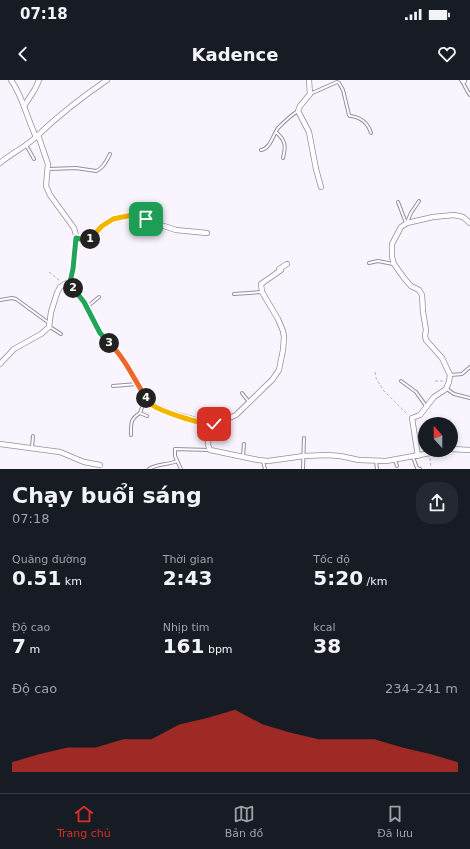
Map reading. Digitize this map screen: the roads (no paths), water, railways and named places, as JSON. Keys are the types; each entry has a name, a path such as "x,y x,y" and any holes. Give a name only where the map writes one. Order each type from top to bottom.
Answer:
{"street":[{"path":"11,80 19,92 28,119 37,136 46,159 48,170 46,183 48,189 74,228 76,238 73,269 70,282 87,307 100,333 120,355 139,384 146,398 155,407 208,424 220,422 240,412 276,375 282,361 284,337 281,325 262,292 261,284 281,270 279,269 281,267 287,264"},
{"path":"24,106 39,80"},
{"path":"0,163 37,136 61,113 107,80"},
{"path":"309,80 310,94 300,106 298,111 309,132 321,187"},
{"path":"76,238 90,240 104,224 120,217 131,215 140,215 153,225 164,226 176,230 207,233"},
{"path":"208,424 208,445 210,450 263,461 304,456 340,456 376,461 416,456 412,417 420,415 434,397 446,389 450,375 442,358 426,340 422,295 419,290 411,286 394,264 392,257 392,244 400,228 407,224 433,217 454,215 463,217 470,223"},
{"path":"0,364 14,349 41,334 49,325 53,303 60,287 63,284 70,282"},
{"path":"0,444 60,452 84,462 100,465"},
{"path":"458,450 470,450"}],"lane":[{"path":"463,80 470,95"},
{"path":"310,94 337,82 339,83 343,90 349,115 357,116 368,125 371,133"},
{"path":"261,150 266,147 281,125 298,111"},
{"path":"276,132 285,144 283,158"},
{"path":"26,144 34,159"},
{"path":"48,170 76,168 96,171 105,164 110,154"},
{"path":"407,224 411,213 420,201"},
{"path":"398,202 407,224"},
{"path":"131,215 133,228"},
{"path":"369,263 384,262 394,264"},
{"path":"234,294 262,292"},
{"path":"87,307 99,297"},
{"path":"0,300 12,298 16,299 61,334"},
{"path":"450,375 462,374 470,367"},
{"path":"401,381 416,392 427,407"},
{"path":"114,386 139,384"},
{"path":"446,389 454,394 470,398"},
{"path":"242,393 249,402"},
{"path":"131,435 132,420 140,413 146,398"},
{"path":"140,413 147,416"},
{"path":"32,449 33,436"},
{"path":"303,469 304,438"},
{"path":"243,456 244,444"},
{"path":"181,469 176,461 174,450 210,450"},
{"path":"416,456 417,468 420,469"},
{"path":"395,459 397,466"},
{"path":"149,469 176,461"},
{"path":"263,461 265,469"},
{"path":"376,461 377,469"}]}
